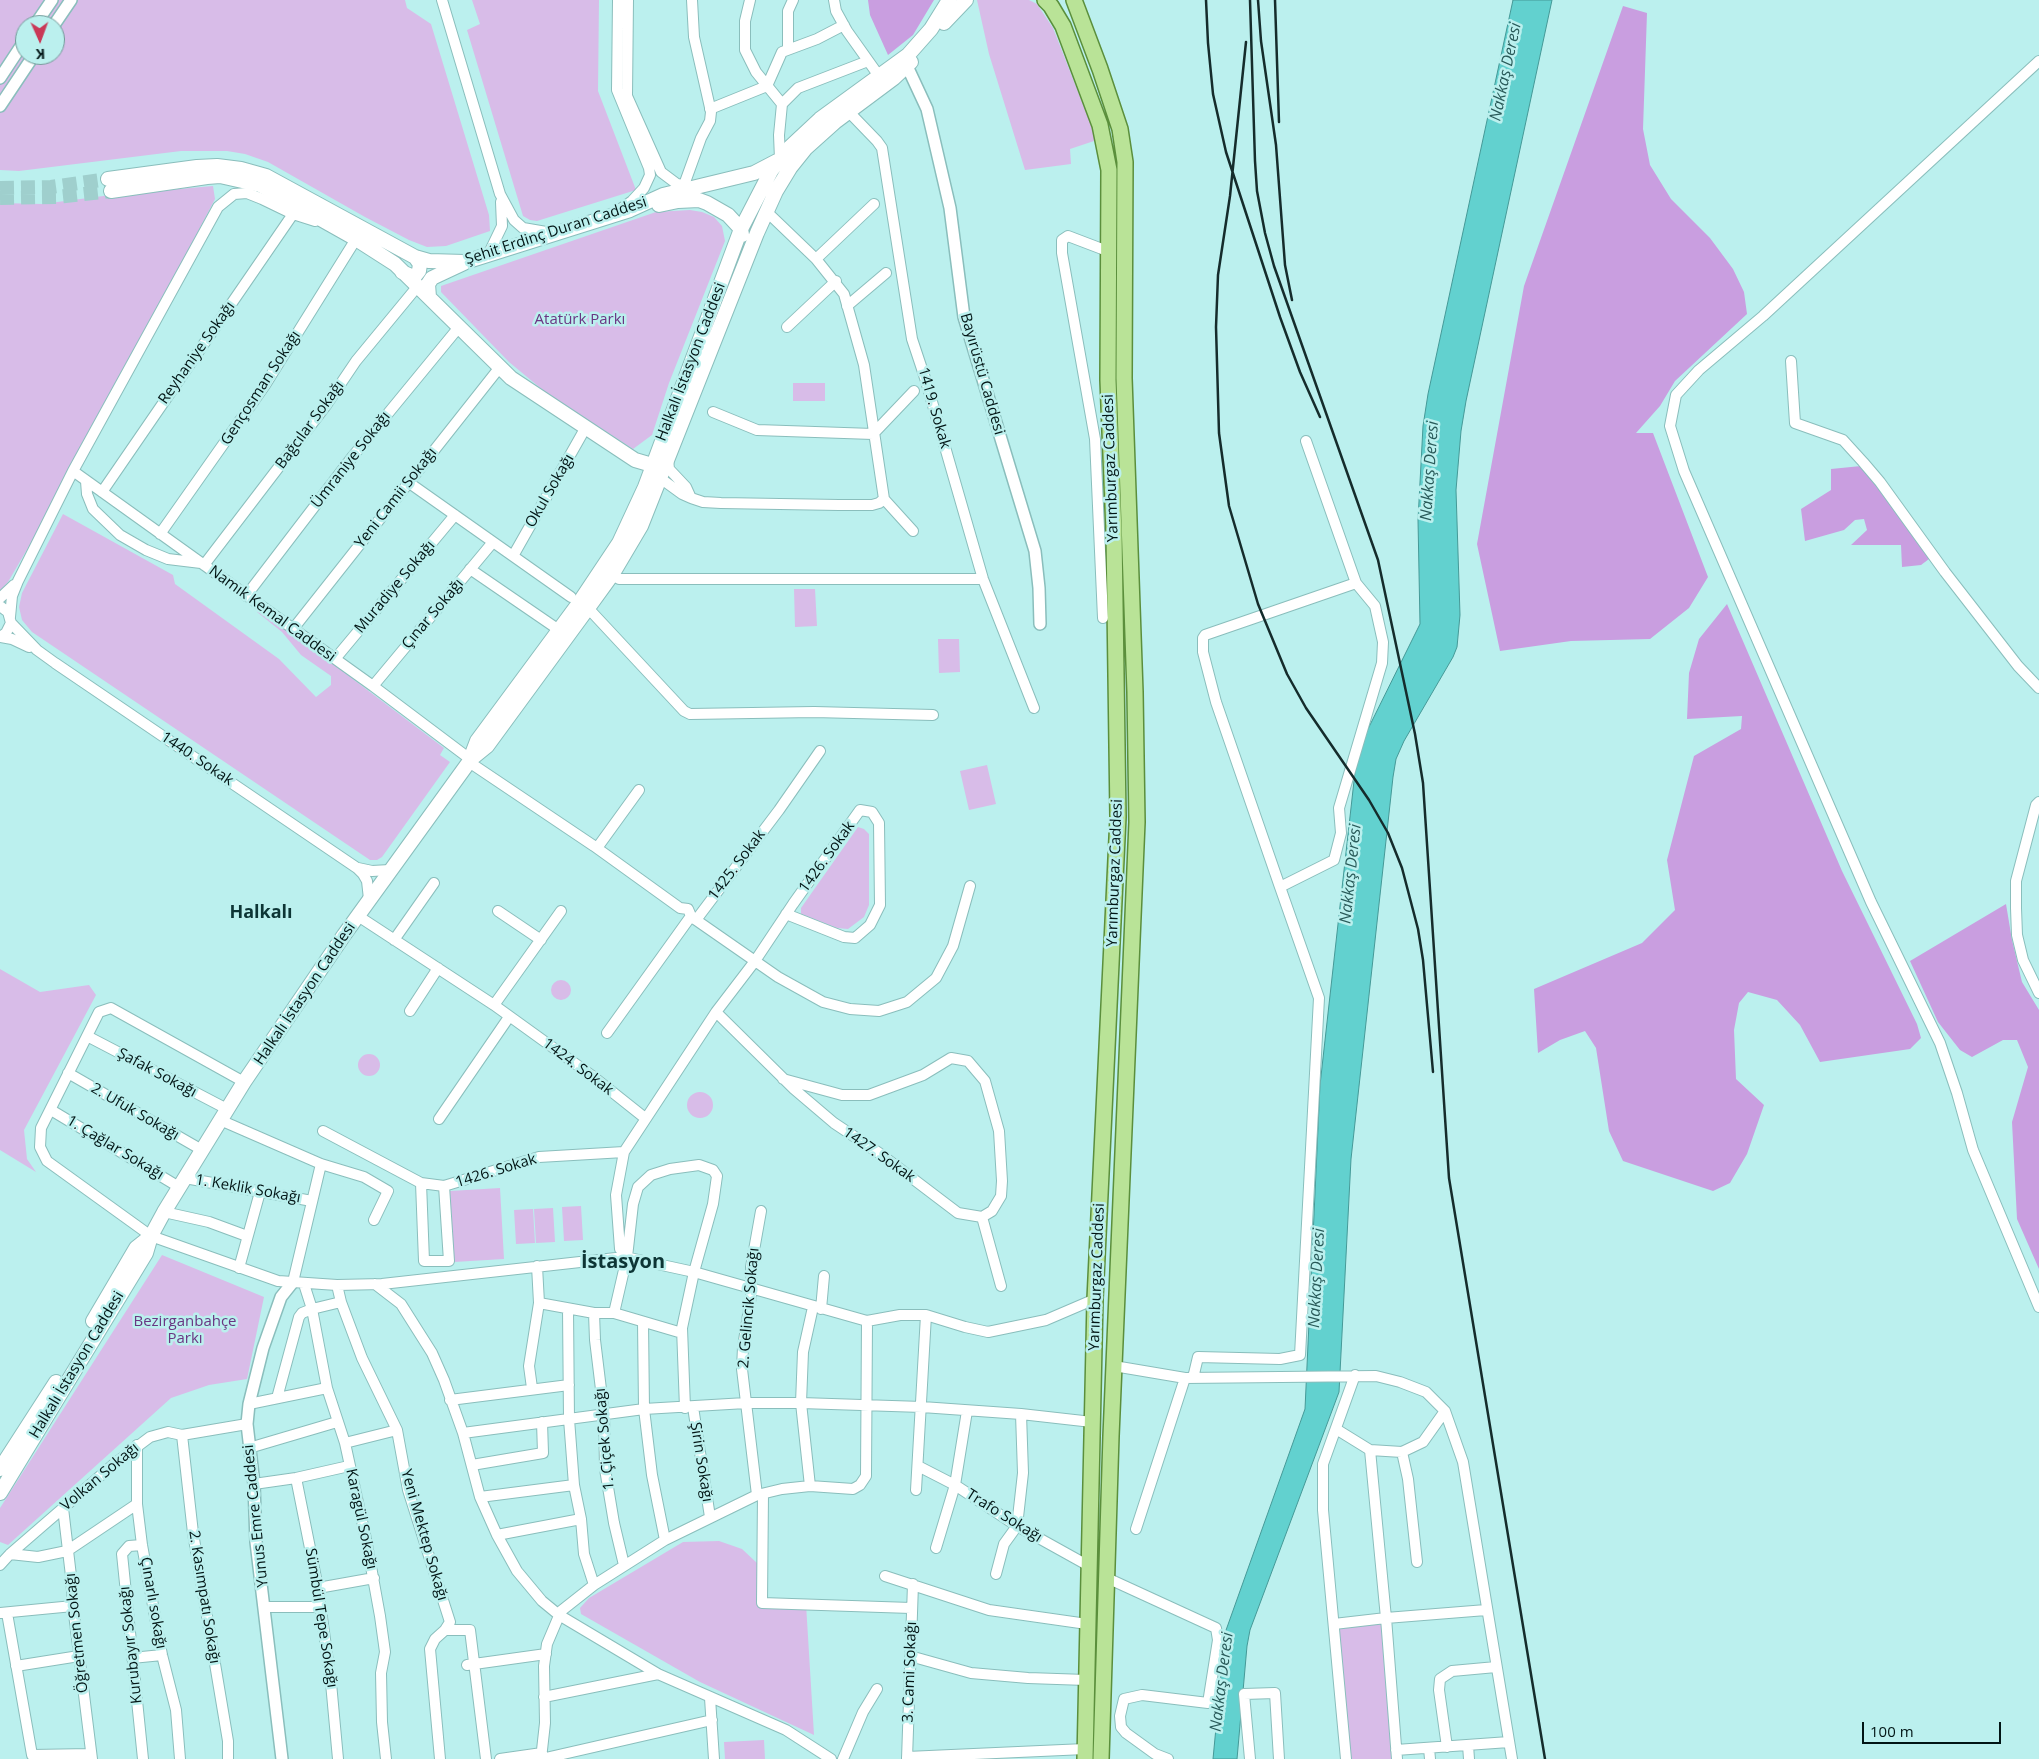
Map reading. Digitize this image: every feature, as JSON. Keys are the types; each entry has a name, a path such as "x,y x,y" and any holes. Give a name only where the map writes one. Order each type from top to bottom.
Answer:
{"main road":[{"name":"Halkalı İstasyon Caddesi","path":"469,761 487,746 619,543 645,487 741,229 771,171 790,147 820,118 908,55 931,29 949,0"},
{"name":"Halkalı İstasyon Caddesi","path":"0,1493 146,1252 151,1236 164,1212 244,1082 390,870 469,761 477,741 579,603 612,575 641,526 757,234 781,184 806,148 848,111 894,78 907,66 966,0"},
{"name":"Yarımburgaz Caddesi","path":"1045,0 1051,6 1063,26 1100,125 1109,170 1108,380 1114,542 1118,817 1095,1299 1085,1754"},
{"name":"Yarımburgaz Caddesi","path":"1074,0 1120,129 1125,162 1124,378 1135,692 1137,822 1114,1366 1101,1759"},
{"name":"Şehit Erdinç Duran Caddesi","path":"652,465 635,460 519,384 500,368 395,264 338,228 260,185 237,179 207,177 109,185 197,167 217,166 241,169 266,176 415,257 429,261 465,262 630,210 663,195 690,186 754,173 780,159"},
{"path":"630,210 678,201 699,200 721,210 741,229 744,242 742,252 710,339 708,357"},
{"path":"1110,252 1126,252"},
{"path":"402,272 415,276 419,271 420,264 415,257"},
{"path":"429,297 428,284 432,278 455,269 465,262"},
{"path":"652,465 668,456"},
{"name":"Halkalı İstasyon Caddesi","path":"0,1469 6,1454 67,1364 136,1248 151,1236"},
{"path":"1092,1422 1112,1424"}],"street":[{"path":"42,15 52,0"},
{"path":"61,15 71,0"},
{"path":"442,0 500,194 514,220 523,228 557,234"},
{"path":"610,216 632,202 644,188 650,176 649,168 617,90 618,0"},
{"path":"628,0 627,96 661,172 670,180 690,186 701,138 710,121 710,110 694,37 692,0"},
{"path":"750,0 745,21 745,50 756,72 782,104"},
{"path":"788,49 788,11 793,0"},
{"path":"834,0 836,11 844,25 879,76"},
{"path":"710,110 767,86 782,52 817,39 844,25"},
{"path":"0,78 15,55"},
{"path":"780,159 779,135 782,104 798,88 868,61"},
{"path":"2039,61 1763,316 1699,370 1676,395 1670,426 1684,471 1871,902 1940,1043 1957,1093 1973,1150 2039,1307"},
{"path":"0,106 27,65"},
{"name":"Bayırüstü Caddesi","path":"907,66 927,109 948,199 964,317 1035,551 1040,624"},
{"name":"1419. Sokak","path":"848,111 882,148 912,339 926,381 983,579 1034,708"},
{"path":"0,637 6,633 10,620 12,596 18,581 73,471 218,207 234,194 247,193 293,214 338,228"},
{"path":"488,255 502,226 500,194"},
{"path":"816,259 874,204"},
{"path":"767,212 816,259 836,281 844,294 864,365 884,499 912,531"},
{"name":"Reyhaniye Sokağı","path":"102,492 293,214"},
{"path":"1103,618 1095,439 1062,253 1062,240 1068,236 1110,252"},
{"name":"Gençosman Sokağı","path":"160,534 265,385 356,239"},
{"path":"847,306 886,273"},
{"path":"787,327 836,281"},
{"name":"Bağcılar Sokağı","path":"202,564 327,404 356,362 417,287"},
{"name":"Ümraniye Sokağı","path":"246,596 353,456 459,327"},
{"path":"1791,361 1794,423 1843,440 1863,462 2018,666 2039,688"},
{"name":"Yeni Camii Sokağı","path":"293,629 500,368"},
{"path":"712,412 757,430 873,434 914,391"},
{"name":"Okul Sokağı","path":"512,556 586,427"},
{"path":"1280,887 1334,860 1341,833 1339,808 1382,663 1383,642 1375,606 1356,583 1306,442"},
{"path":"668,456 669,469 686,487 691,498"},
{"name":"Namık Kemal Caddesi","path":"73,471 373,686 469,761"},
{"path":"660,478 682,494 703,502 872,505 884,499"},
{"path":"86,480 87,494 93,509 120,534 146,550 168,559 202,564"},
{"path":"408,482 579,603 684,711 690,714 814,712 933,715"},
{"name":"Muradiye Sokağı","path":"334,659 455,515"},
{"name":"Çınar Sokağı","path":"373,686 492,542"},
{"path":"470,569 559,630"},
{"path":"612,575 619,579 983,579"},
{"path":"0,598 18,581"},
{"path":"1136,1528 1198,1357 1280,1359 1300,1355 1319,998 1216,702 1203,652 1203,638 1205,635 1356,583"},
{"path":"0,606 8,612 10,620 37,650"},
{"path":"0,637 12,639 37,650"},
{"name":"1440. Sokak","path":"37,650 357,868 367,881 370,899"},
{"name":"1425. Sokak","path":"607,1033 693,918 779,810 820,751"},
{"path":"469,761 597,848 680,908 682,916 693,918 778,977 823,1002 850,1009 879,1011 907,1002 936,978 953,946 970,886"},
{"path":"597,848 640,790"},
{"path":"2039,802 2036,805 2016,881 2016,908 2017,935 2023,960 2039,993"},
{"name":"1426. Sokak","path":"624,1253 616,1195 624,1152 716,1012 755,961 786,914 860,810 872,812 879,823 880,905 870,925 855,938 844,937 786,914"},
{"name":"1440. Sokak","path":"357,868 372,872 390,870"},
{"path":"394,940 434,884"},
{"path":"498,911 541,940"},
{"path":"494,1005 561,911"},
{"name":"1424. Sokak","path":"358,916 494,1005 646,1118"},
{"path":"410,1011 438,968"},
{"path":"244,1082 111,1008 99,1012 41,1128 40,1147 47,1161 151,1236 278,1281 337,1285 375,1284 536,1266 624,1253 867,1321 900,1315 926,1316 988,1332 1046,1320 1095,1299"},
{"name":"1427. Sokak","path":"716,1012 783,1078 834,1123 879,1153 958,1213 982,1217 992,1211 1001,1196 999,1131 985,1081 968,1061 951,1058 923,1075 869,1095 842,1095 783,1078"},
{"path":"439,1119 509,1017"},
{"name":"Şafak Sokağı","path":"87,1036 224,1115 320,1164 364,1177 388,1191 374,1220"},
{"name":"2. Ufuk Sokağı","path":"68,1073 202,1150"},
{"name":"1. Çağlar Sokağı","path":"51,1110 182,1182"},
{"name":"1426. Sokak","path":"323,1131 421,1183 444,1186 539,1157 624,1152"},
{"path":"299,1283 320,1164"},
{"name":"Şirin Sokağı","path":"624,1253 638,1187 650,1175 670,1169 699,1165 713,1170 717,1176 713,1204 694,1272 682,1333 689,1407 710,1517"},
{"name":"1. Keklik Sokağı","path":"182,1182 312,1201"},
{"path":"421,1183 424,1261 450,1260 444,1186"},
{"path":"239,1268 260,1192"},
{"name":"2. Gelincik Sokağı","path":"761,1211 751,1267 752,1289 743,1347 742,1369 760,1495 762,1603 911,1608"},
{"path":"164,1212 209,1222 247,1236"},
{"path":"982,1217 1001,1286"},
{"path":"614,1312 624,1253"},
{"path":"532,1388 529,1366 539,1303 536,1266"},
{"path":"810,1486 801,1403 803,1352 817,1308 824,1276"},
{"name":"Karagül Sokağı","path":"299,1283 312,1309 326,1388 345,1444 374,1578 385,1652 381,1673 382,1722 386,1759"},
{"name":"Yunus Emre Caddesi","path":"282,1759 256,1542 254,1484 247,1424 248,1404 260,1357 277,1306 281,1297 299,1283"},
{"path":"375,1284 401,1304 432,1353 463,1433 480,1497 497,1535 517,1571 542,1601 559,1615 658,1674 786,1730 831,1759"},
{"name":"Yeni Mektep Sokağı","path":"337,1285 341,1302 362,1358 397,1430 408,1490 450,1622 445,1630"},
{"path":"277,1398 299,1317 302,1313 312,1309 341,1302"},
{"path":"539,1303 594,1313 614,1312 682,1333"},
{"path":"568,1309 568,1419 574,1485 581,1519 584,1554 594,1585"},
{"name":"1. Çiçek Sokağı","path":"594,1313 595,1340 604,1414 605,1469 614,1523 624,1565"},
{"path":"916,1490 922,1407 922,1355 926,1316"},
{"path":"542,1757 547,1644 561,1610 594,1585 664,1540 760,1495 782,1489 810,1486 853,1489 860,1485 866,1476 867,1321"},
{"path":"643,1322 644,1409 652,1475 664,1540"},
{"path":"1114,1366 1189,1378 1376,1376 1400,1382 1426,1392 1445,1411 1463,1462 1512,1759"},
{"path":"1346,1759 1323,1510 1323,1464 1355,1376"},
{"path":"450,1400 532,1388 569,1385"},
{"path":"248,1404 326,1388"},
{"path":"463,1433 644,1409 746,1403 866,1404 922,1407 1021,1414 1092,1422"},
{"path":"936,1548 955,1485 967,1411"},
{"path":"1336,1429 1370,1450 1402,1452 1423,1442 1445,1411"},
{"path":"996,1574 1004,1544 1017,1526 1023,1473 1021,1414"},
{"path":"249,1448 338,1422"},
{"path":"472,1465 543,1453 542,1422"},
{"name":"Volkan Sokağı","path":"0,1565 63,1508 137,1445 150,1437 168,1432 182,1434 247,1424"},
{"path":"345,1444 397,1430"},
{"name":"2. Kasımpatı Sokağı","path":"182,1434 197,1561 228,1741 228,1759"},
{"name":"Çınarlı sokağı","path":"137,1445 138,1504 142,1545 162,1655 176,1710 180,1759"},
{"path":"1370,1450 1386,1618 1396,1755 1429,1748 1509,1742"},
{"path":"1402,1452 1408,1479 1417,1562"},
{"path":"254,1484 296,1478 349,1466"},
{"name":"Trafo Sokağı","path":"918,1466 955,1485 1017,1526 1089,1566"},
{"name":"Sümbül Tepe Sokağı","path":"296,1478 318,1588 332,1683 338,1759"},
{"path":"480,1497 574,1485"},
{"path":"10,1554 38,1557 67,1551 138,1504"},
{"name":"Öğretmen Sokağı","path":"63,1508 91,1756"},
{"path":"497,1535 581,1519"},
{"name":"Kurubayır Sokağı","path":"142,1545 129,1546 122,1554 143,1759"},
{"path":"884,1576 989,1610 1087,1624"},
{"path":"318,1588 374,1578"},
{"path":"1107,1578 1216,1628 1218,1640 1208,1702 1142,1696 1124,1699 1120,1716 1121,1727 1126,1733 1155,1754 1168,1759"},
{"name":"3. Cami Sokağı","path":"907,1758 913,1584"},
{"path":"73,1606 4,1613 16,1666 32,1755 54,1757 91,1756"},
{"path":"265,1607 320,1607"},
{"path":"1334,1624 1486,1610"},
{"path":"440,1759 430,1649 434,1639 445,1630 470,1630 471,1665 486,1759"},
{"path":"471,1665 546,1654"},
{"path":"132,1658 162,1655"},
{"path":"16,1666 79,1656"},
{"path":"910,1656 971,1673 1028,1678 1086,1680"},
{"path":"1447,1747 1439,1690 1440,1679 1452,1672 1496,1666"},
{"path":"544,1697 658,1674"},
{"path":"843,1759 863,1712 878,1689"},
{"path":"1250,1759 1244,1694 1275,1692 1279,1759"},
{"path":"710,1698 714,1759"},
{"path":"500,1759 542,1757 712,1720"},
{"path":"1468,1745 1469,1759"},
{"path":"1429,1748 1430,1759"},
{"path":"907,1758 1085,1754"}],"green space":[{"path":"0,0 405,0 407,8 431,24 489,215 490,231 446,246 427,247 409,240 365,217 268,162 245,154 227,151 181,151 19,171 0,170"},
{"path":"472,0 599,0 598,91 636,190 537,221 523,216 467,30 480,24"},
{"path":"977,0 1029,0 1037,4 1053,28 1097,140 1070,149 1071,164 1025,170 989,54"},
{"path":"213,186 215,199 73,471 8,582 0,591 0,203 42,204 111,195"},
{"name":"Atatürk Parkı","path":"690,210 714,217 722,226 725,241 669,383 652,435 633,449 550,396 509,362 441,292 441,286 656,212"},
{"path":"793,383 825,383 825,401 793,401"},
{"path":"63,514 173,575 175,584 279,659 316,697 331,685 331,676 301,655 282,632 257,612 259,608 444,748 440,755 450,762 382,857 377,860 370,860 32,632 22,620 19,607 22,593"},
{"path":"794,589 815,589 817,626 795,627"},
{"path":"938,639 959,639 960,672 939,673"},
{"path":"987,765 996,804 969,810 960,771"},
{"path":"858,827 864,829 869,834 869,905 864,917 848,929 837,928 801,914 801,908"},
{"path":"0,969 40,992 89,985 96,995 24,1130 27,1159 36,1172 0,1150"},
{"path":"557,980 565,980 571,986 571,994 565,1000 557,1000 551,994 551,986"},
{"path":"369,1054 377,1057 380,1065 377,1073 369,1076 361,1073 358,1065 361,1057"},
{"path":"700,1092 709,1096 713,1105 709,1114 700,1118 691,1114 687,1105 691,1096"},
{"path":"500,1188 504,1259 454,1262 450,1191"},
{"path":"581,1206 583,1240 564,1241 562,1207"},
{"path":"553,1208 555,1242 536,1243 534,1209"},
{"path":"533,1209 535,1243 516,1244 514,1210"},
{"name":"Bezirganbahçe Parkı","path":"162,1255 264,1297 247,1379 209,1385 171,1398 8,1545 0,1542 0,1508"},
{"path":"719,1541 742,1549 757,1563 761,1601 806,1604 814,1735 700,1682 581,1614 580,1608 589,1598 683,1542"},
{"path":"1387,1624 1396,1759 1349,1759 1339,1625"},
{"path":"764,1740 765,1759 725,1759 724,1742"}],"shaded area":[{"path":"868,0 934,0 913,35 888,55 870,15"},
{"path":"1623,6 1647,13 1643,129 1650,165 1671,199 1710,238 1733,269 1744,292 1747,314 1675,381 1660,406 1636,433 1653,433 1708,577 1689,608 1650,639 1571,641 1500,651 1477,544 1524,286"},
{"path":"1861,466 1933,556 1921,565 1902,567 1901,545 1851,545 1867,530 1864,519 1855,520 1844,530 1805,541 1801,509 1831,490 1831,469"},
{"path":"1727,604 1842,871 1917,1024 1921,1038 1910,1049 1820,1062 1800,1025 1777,1000 1748,992 1739,1003 1734,1030 1736,1079 1764,1105 1747,1154 1730,1183 1713,1191 1623,1161 1609,1131 1596,1048 1585,1031 1560,1040 1538,1053 1534,989 1642,943 1675,910 1667,860 1694,756 1741,729 1742,716 1687,719 1689,673 1699,639"},
{"path":"2006,904 2022,982 2039,1010 2039,1269 2017,1219 2012,1122 2028,1067 2017,1040 2003,1040 1972,1057 1960,1050 1938,1022 1910,961"}],"water":[{"name":"Nakkaş Deresi","path":"1513,0 1552,0 1461,431 1456,490 1460,615 1457,647 1404,741 1396,759 1393,777 1351,1159 1339,1392 1250,1630 1237,1759 1213,1759 1225,1633 1305,1409 1320,1085 1355,772 1364,737 1420,624 1418,520 1423,426 1428,394"}],"tunnel":[{"path":"0,188 51,187 108,179"},
{"path":"0,198 56,197 111,191"}],"railway":[{"path":"1206,0 1213,94 1226,152 1280,317 1300,372 1320,417"},
{"path":"1250,0 1255,161 1257,191 1265,233 1274,266 1378,560 1415,734 1423,783 1449,1178 1545,1759"},
{"path":"1258,0 1261,41 1276,145 1285,265 1292,300"},
{"path":"1275,0 1279,122"},
{"path":"1246,42 1230,196 1218,275 1216,327 1219,433 1229,506 1258,604 1287,674 1306,708 1369,800 1388,833 1402,868 1418,929 1423,960 1433,1072"}],"district":[{"name":"Halkalı","path":"261,913"},
{"name":"İstasyon","path":"623,1262"}]}
